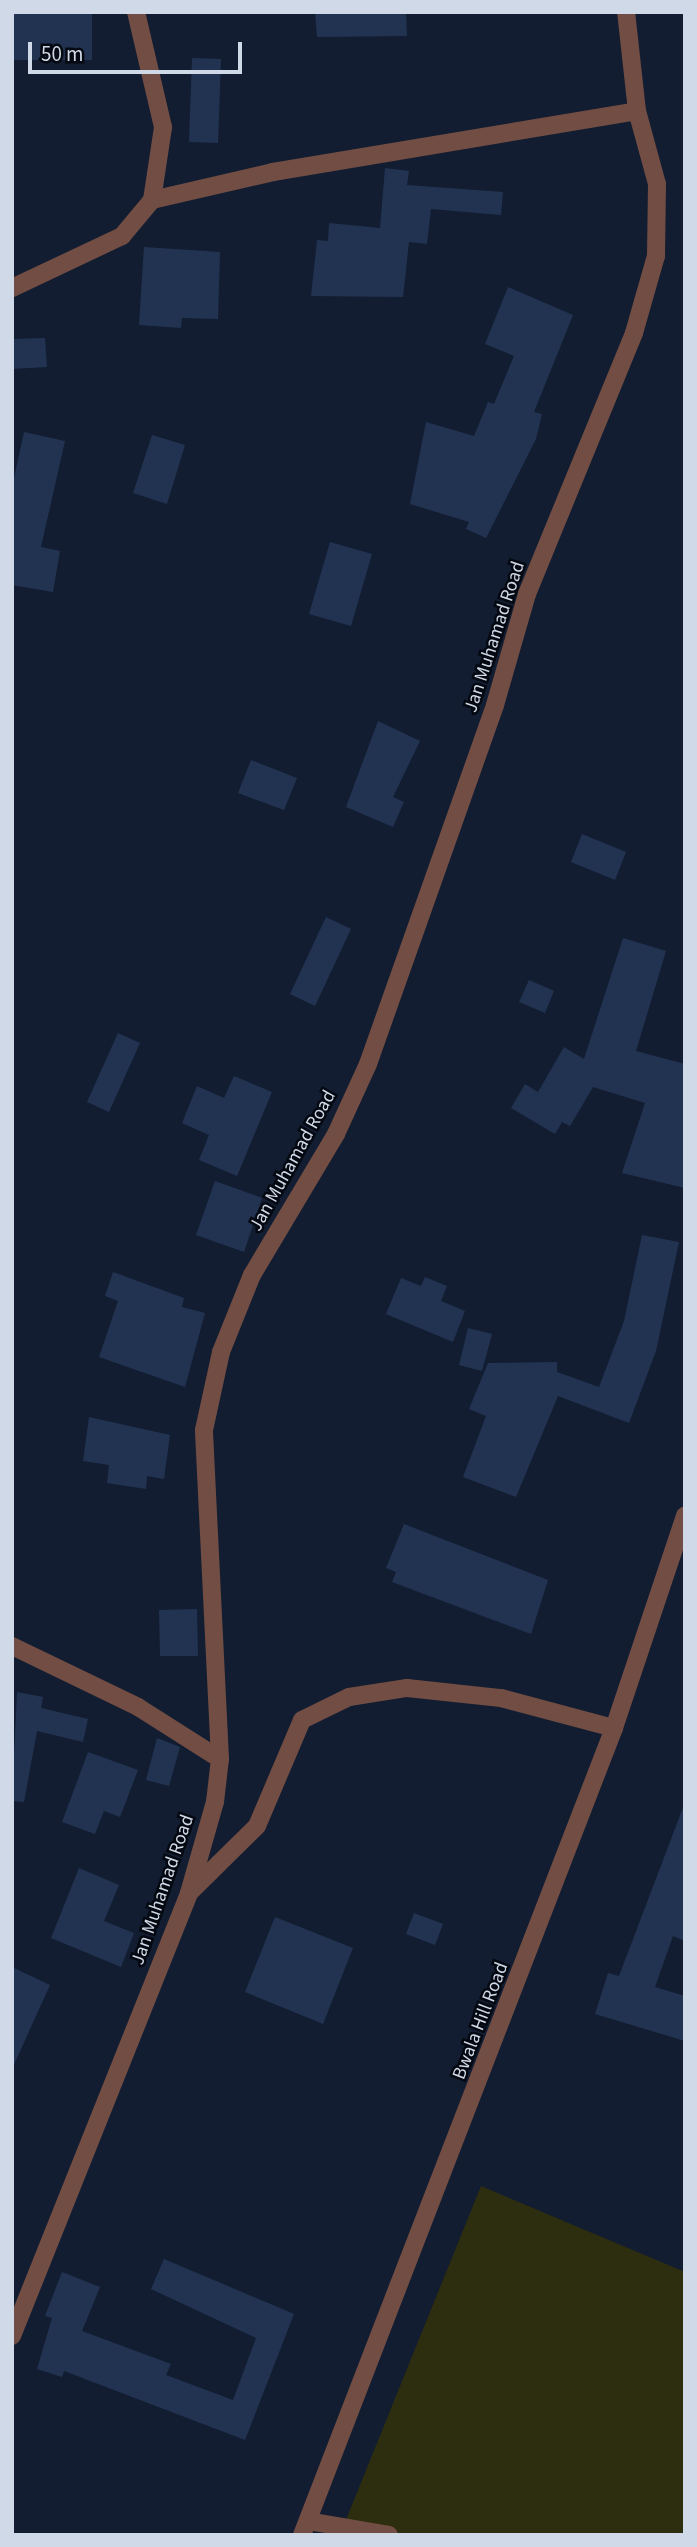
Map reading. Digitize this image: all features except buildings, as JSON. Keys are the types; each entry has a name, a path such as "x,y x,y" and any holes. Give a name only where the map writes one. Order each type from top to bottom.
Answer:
{"street":[{"path":"12,288 122,236 152,200 163,128 136,12"},
{"name":"Jan Muhamad Road","path":"12,2336 189,1893 215,1802 220,1759 204,1430 221,1352 253,1275 336,1134 368,1064 495,705 527,594 634,333 656,256 657,184 637,111 626,12"},
{"path":"152,200 273,172 637,111"},
{"name":"Bwala Hill Road","path":"305,2528 614,1728 685,1516"},
{"path":"12,1646 138,1707 220,1759"},
{"path":"189,1893 257,1826 302,1720 349,1696 407,1688 501,1698 614,1728"},
{"path":"305,2528 389,2535"}],"shaded area":[{"path":"481,2186 685,2272 685,2535 368,2535 343,2527"}]}
